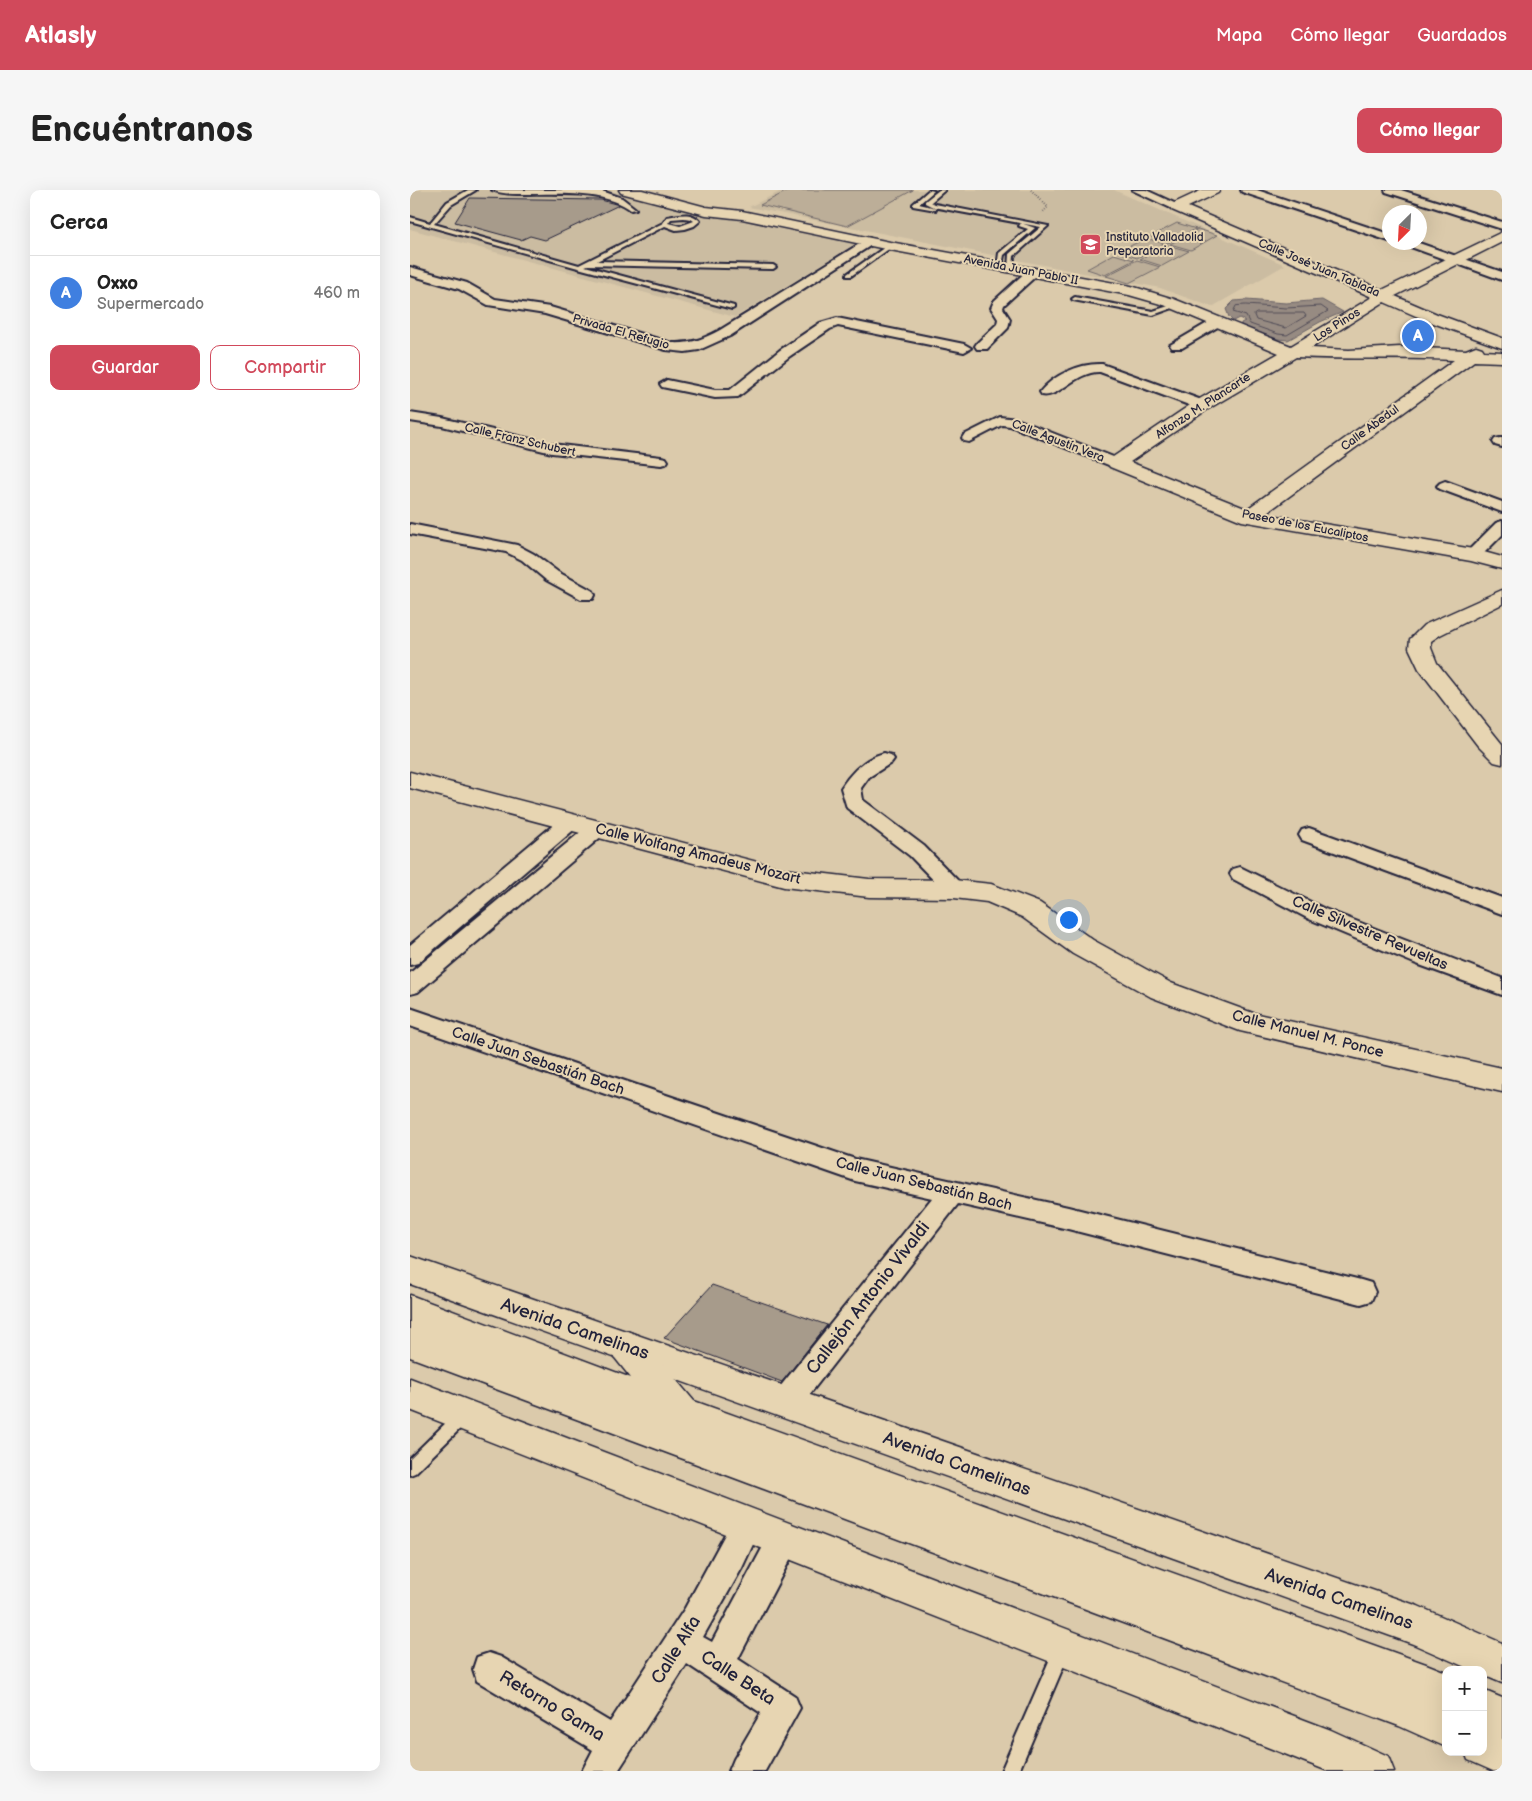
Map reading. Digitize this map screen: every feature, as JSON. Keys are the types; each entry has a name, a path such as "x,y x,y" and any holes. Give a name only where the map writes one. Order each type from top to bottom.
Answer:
{"main road":[{"name":"Avenida Juan Pablo II","path":"626,190 706,211 742,215 869,242 1131,291 1178,305 1291,352"},
{"name":"Avenida Juan Pablo II","path":"663,190 721,204 742,215"},
{"path":"1177,207 1213,190"},
{"name":"Calle José Juan Tablada","path":"1177,207 1383,296 1497,341"},
{"name":"Los Pinos","path":"1291,352 1344,322 1383,296 1453,259 1502,236"},
{"name":"Calle Abedul","path":"1249,518 1470,355 1497,341"},
{"path":"1291,352 1349,355 1400,352 1502,357"},
{"name":"Alfonzo M. Plancarte","path":"1116,463 1202,405 1291,352"},
{"name":"Paseo de los Eucaliptos","path":"1116,463 1249,518 1473,555 1502,563"},
{"path":"1502,596 1432,630 1421,639 1420,648 1427,664 1486,741 1502,757"},
{"name":"Calle Wolfang Amadeus Mozart","path":"410,781 784,878 869,888 954,889 991,893"},
{"name":"Calle Manuel M. Ponce","path":"991,893 1031,910 1083,947 1161,990 1250,1023 1502,1080"},
{"name":"Avenida Camelinas","path":"410,1270 1418,1626 1502,1663"},
{"path":"410,1310 682,1414 1412,1678 1442,1691"},
{"path":"410,1341 1399,1706 1442,1725"},
{"path":"627,1347 682,1414"},
{"path":"410,1394 1331,1751 1373,1771"},
{"path":"1485,1711 1502,1719"},
{"path":"1487,1747 1502,1754"}],"street":[{"name":"Calle José Juan Tablada","path":"1137,190 1177,207"},
{"path":"1246,190 1382,235"},
{"path":"1390,190 1502,226"},
{"name":"Privada El Refugio","path":"410,272 463,286 492,302 546,310 671,347 685,348 699,346 725,333 869,242"},
{"path":"1427,250 1502,276"},
{"path":"667,384 715,394 733,394 785,353 825,326 837,322 973,352 1004,325 1004,318 997,308 998,304 1033,272"},
{"path":"1177,345 1216,322"},
{"path":"1047,392 1084,368 1102,368 1202,405"},
{"name":"Calle Franz Schubert","path":"410,417 432,419 534,445 579,454 661,461"},
{"name":"Calle Agustín Vera","path":"968,438 1000,421 1012,422 1116,463"},
{"path":"1445,486 1502,507"},
{"path":"1473,555 1502,526"},
{"path":"410,529 511,548 528,557 552,576 586,595"},
{"path":"884,759 862,773 851,788 854,802 916,851 954,889"},
{"path":"410,957 570,822"},
{"path":"410,986 596,830"},
{"path":"1308,835 1502,906"},
{"name":"Calle Silvestre Revueltas","path":"1240,874 1317,914 1502,987"},
{"name":"Calle Juan Sebastián Bach","path":"410,1017 855,1170 1068,1218 1361,1292"},
{"name":"Callejón Antonio Vivaldi","path":"785,1403 952,1193"},
{"name":"Calle Alfa","path":"598,1771 682,1642 730,1561 747,1524"},
{"path":"717,1665 784,1539"},
{"name":"Calle Beta","path":"682,1642 783,1708 746,1771"},
{"name":"Retorno Gama","path":"489,1668 615,1744"}],"lane":[{"path":"431,225 443,207 473,190"},
{"path":"495,190 513,192 600,192"},
{"path":"592,190 626,202 633,209"},
{"path":"932,190 915,205 1045,226 1011,255 1004,267"},
{"path":"942,190 927,202 933,205 1031,225"},
{"path":"584,265 665,224 666,220 678,216 693,217 697,221 686,227 675,228 665,224"},
{"path":"410,219 732,307"},
{"path":"1004,267 1001,254 1031,225"},
{"path":"849,275 890,246"},
{"path":"584,265 773,267"},
{"path":"1075,299 1153,313 1178,305"},
{"path":"410,1468 464,1415"},
{"path":"1010,1771 1064,1648"}],"path":[{"path":"1031,190 1048,207 1031,225"}],"shaded area":[{"path":"410,190 607,190 702,213 855,244 735,317 410,229"},
{"name":"Instituto Valladolid Preparatoria","path":"783,190 1114,190 1285,265 1212,307 1160,288 749,207"},
{"path":"789,190 913,190 847,226 760,205"},
{"path":"1177,223 1196,229 1168,243 1150,237"},
{"path":"1198,229 1217,235 1191,250 1170,244"},
{"path":"1146,238 1165,244 1137,258 1118,252"},
{"path":"1167,245 1189,251 1162,266 1140,259"},
{"path":"1114,254 1134,260 1105,275 1087,269"},
{"path":"1137,260 1160,267 1129,283 1106,276"}],"water":[{"path":"1322,300 1343,312 1320,322 1288,340 1278,339 1241,326 1241,323 1245,321 1239,318 1233,321 1229,317 1226,309 1234,301 1286,303"}],"building":[{"path":"470,198 601,200 619,205 545,240 530,236 521,240 455,222"},
{"path":"712,1285 827,1325 782,1382 664,1338"}],"place":[{"name":"Instituto Valladolid Preparatoria","path":"1090,244"},
{"name":"Oxxo","path":"1418,336"}]}
